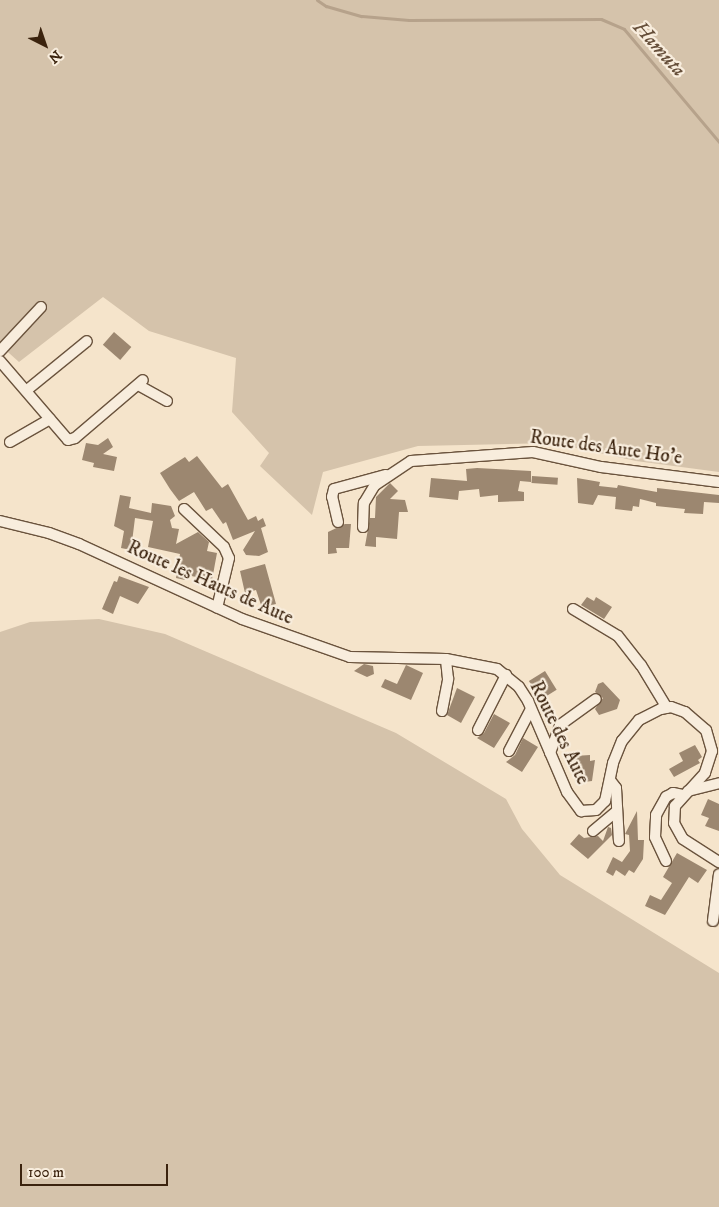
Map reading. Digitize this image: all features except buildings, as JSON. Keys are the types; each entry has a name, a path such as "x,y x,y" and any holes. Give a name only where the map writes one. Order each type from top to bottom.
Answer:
{"street":[{"path":"0,351 41,307"},
{"path":"27,390 87,341"},
{"path":"0,361 27,390 68,440 75,438 140,382 167,401"},
{"path":"10,442 50,419"},
{"name":"Route des Aute Ho'e","path":"363,527 363,512 368,495 386,476 411,461 533,452 601,467 719,482"},
{"path":"338,522 332,497 334,489 386,476"},
{"path":"184,509 224,547 228,558 217,608"},
{"name":"Route les Hauts de Aute","path":"0,521 49,532 217,608 350,657 411,657"},
{"path":"573,609 618,636 641,665 667,708 686,712 698,720 710,739 710,763 685,793 674,815 678,833 719,862"},
{"name":"Route des Aute","path":"411,657 471,661 506,675 520,687 567,792 581,811 589,813 601,806 610,780 613,763 631,728 649,714 667,708"},
{"path":"442,711 448,679 446,659"},
{"path":"478,730 506,675"},
{"path":"550,753 560,725 596,699"},
{"path":"509,751 531,709"},
{"path":"610,780 616,788 619,842"},
{"path":"666,861 655,837 656,814 666,797 673,793 685,793 719,783"},
{"path":"593,831 616,812"},
{"path":"713,921 719,874"}],"shaded area":[{"path":"0,0 719,0 719,472 636,461 553,443 418,446 323,472 312,515 260,466 269,453 232,412 236,358 149,331 103,297 19,362 0,345"},
{"path":"99,619 165,634 396,733 506,799 522,829 560,875 719,973 719,1207 0,1207 0,632 30,622"}],"waterway":[{"name":"Hamuta","path":"317,0 326,6 362,16 409,20 601,19 624,29 719,142"}]}
